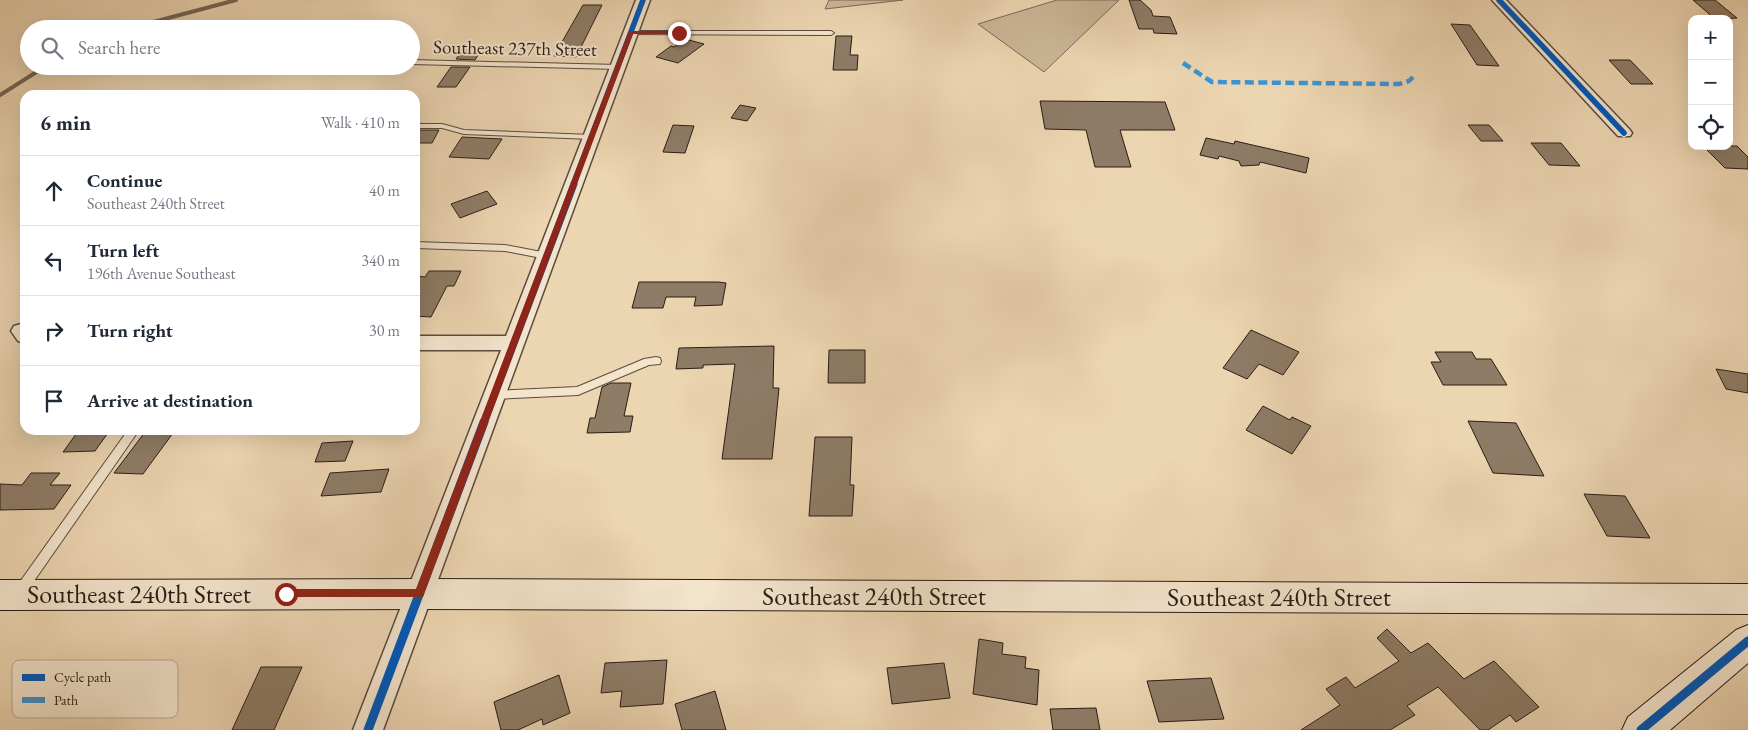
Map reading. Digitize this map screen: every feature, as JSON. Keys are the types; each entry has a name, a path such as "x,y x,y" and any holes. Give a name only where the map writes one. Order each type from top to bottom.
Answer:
{"main road":[{"name":"Southeast 240th Street","path":"9,595 420,594 1748,600"},
{"path":"1641,730 1748,641"}],"street":[{"path":"368,730 643,0"},
{"path":"1499,0 1624,133"},
{"path":"420,343 514,343"}],"lane":[{"path":"631,33 831,33"},
{"name":"Southeast 237th Street","path":"420,62 618,67"},
{"path":"420,126 442,126 464,132 592,137"},
{"path":"420,245 505,248 547,256"},
{"path":"495,395 578,391 648,362 656,361"},
{"path":"9,595 130,435"}],"shaded area":[{"path":"829,0 903,0 825,9"},
{"path":"1057,0 1119,0 1044,72 978,24"}],"building":[{"path":"1129,0 1140,0 1151,10 1153,16 1170,17 1177,34 1154,33 1153,29 1139,29"},
{"path":"1693,0 1715,0 1737,18 1733,18 1733,15 1710,15"},
{"path":"583,5 602,5 576,57 554,56"},
{"path":"1451,24 1470,25 1499,66 1477,65"},
{"path":"836,36 852,36 850,55 858,55 857,70 833,70"},
{"path":"685,39 704,44 678,63 656,57 671,46 674,47"},
{"path":"464,48 482,48 475,60 456,59"},
{"path":"1609,60 1630,60 1653,84 1631,84"},
{"path":"451,67 470,67 456,87 437,87"},
{"path":"1040,101 1165,102 1175,130 1120,130 1131,167 1095,167 1086,130 1045,129"},
{"path":"740,105 756,108 747,121 731,118"},
{"path":"673,125 694,126 685,153 663,152"},
{"path":"1468,125 1489,125 1503,141 1481,141"},
{"path":"420,130 439,130 432,143 420,143"},
{"path":"462,137 502,139 489,159 449,157"},
{"path":"1206,138 1234,144 1235,141 1309,158 1306,173 1260,162 1259,165 1241,166 1239,161 1219,156 1218,159 1200,155"},
{"path":"1531,143 1561,143 1580,166 1549,165"},
{"path":"1733,146 1737,146 1748,157 1748,169 1725,168 1707,150 1733,150"},
{"path":"487,191 497,204 460,218 451,204"},
{"path":"429,271 461,271 454,286 447,286 431,317 420,316 420,276 425,277"},
{"path":"639,282 726,283 722,305 694,306 696,297 666,297 663,308 632,308"},
{"path":"1251,330 1299,352 1283,375 1259,364 1247,379 1223,368"},
{"path":"774,346 773,388 779,388 772,459 722,459 735,364 703,365 703,368 676,369 679,348"},
{"path":"829,350 865,350 865,383 828,383"},
{"path":"1435,352 1472,352 1476,359 1491,359 1507,385 1443,385 1431,362 1441,362"},
{"path":"1716,369 1748,374 1748,393 1726,389"},
{"path":"611,383 631,383 624,416 633,416 630,432 587,433 590,418 595,418 602,387"},
{"path":"1263,406 1290,420 1292,417 1311,426 1292,454 1246,430"},
{"path":"1468,421 1516,423 1544,476 1493,473"},
{"path":"75,435 106,435 95,451 63,452"},
{"path":"143,435 172,435 143,474 114,473"},
{"path":"815,437 852,437 850,485 854,485 852,516 809,516"},
{"path":"353,441 345,461 315,462 322,443"},
{"path":"389,469 381,492 321,496 330,473"},
{"path":"31,473 60,473 50,485 71,485 54,509 0,510 0,484 22,485"},
{"path":"1584,494 1625,496 1650,538 1607,536"},
{"path":"1387,629 1411,653 1428,643 1464,679 1494,661 1539,707 1516,722 1510,715 1488,730 1480,730 1438,687 1407,706 1415,715 1390,730 1301,730 1340,705 1326,689 1346,677 1355,688 1399,661 1377,638"},
{"path":"979,639 1003,643 1002,654 1026,657 1025,668 1039,670 1037,705 973,694"},
{"path":"667,660 663,704 620,707 622,691 601,693 605,663"},
{"path":"944,663 950,698 892,704 887,668"},
{"path":"261,667 302,667 274,730 232,730"},
{"path":"559,675 570,713 543,725 542,719 518,730 501,730 494,702"},
{"path":"1211,678 1224,719 1159,722 1147,681"},
{"path":"715,691 726,730 682,730 675,704"},
{"path":"1096,708 1100,730 1053,730 1050,709"}],"waterway":[{"path":"161,20 236,0"},
{"path":"0,95 32,75"}],"marked path":[{"path":"1183,63 1212,82 1399,84 1409,81 1413,77"}],"cycle path":[{"path":"368,730 643,0"},
{"path":"1499,0 1624,133"},
{"path":"1641,730 1748,641"}],"route":[{"path":"286,594 420,594 631,33 679,33"}]}
